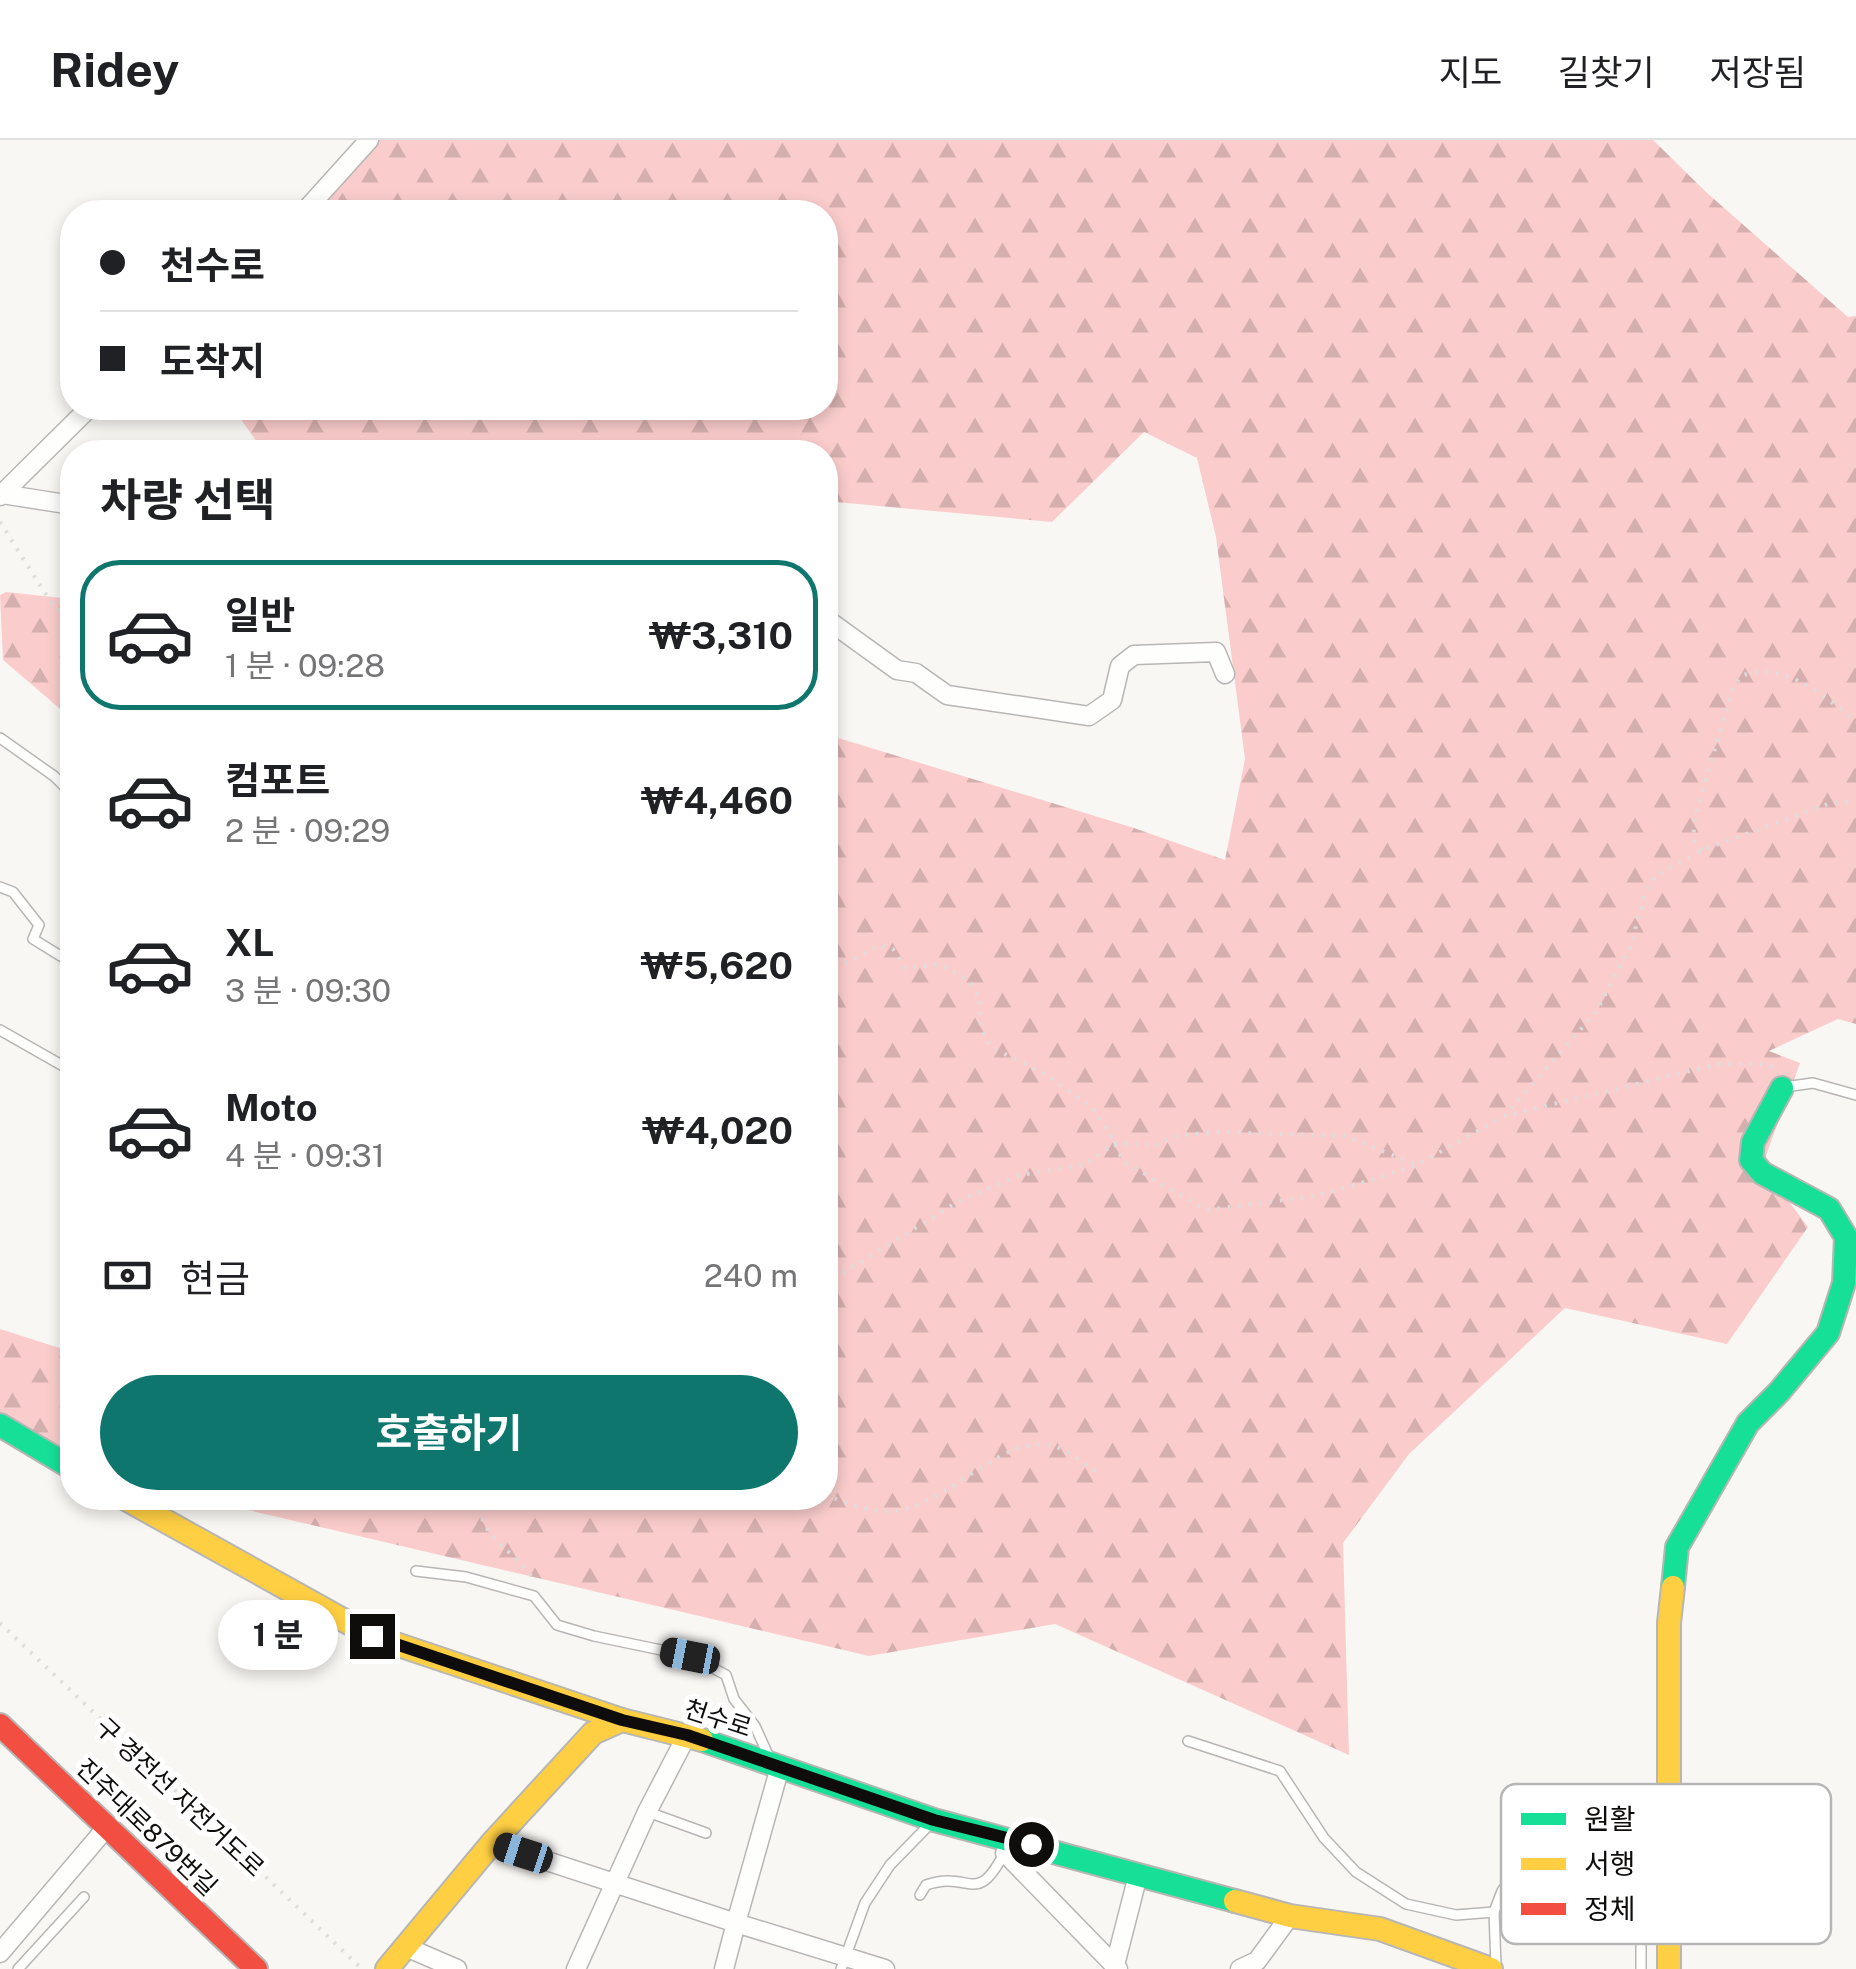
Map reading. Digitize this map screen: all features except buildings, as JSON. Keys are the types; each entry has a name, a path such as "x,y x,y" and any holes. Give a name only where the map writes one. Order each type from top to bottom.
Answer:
{"street":[{"path":"315,200 369,140"},
{"path":"1,495 77,420"},
{"path":"1,495 60,504"},
{"path":"838,628 896,670 916,673 947,694 1071,714 1089,716 1112,700 1120,666 1134,655 1216,652 1225,674"},
{"path":"1669,1784 1669,1622 1677,1548 1748,1423 1828,1333 1844,1283 1846,1236 1836,1218 1829,1209 1762,1173 1751,1160 1753,1142 1782,1088"},
{"path":"0,1425 60,1461"},
{"name":"천수로","path":"146,1510 372,1636 622,1720 687,1735 1008,1846 1290,1916 1380,1929 1493,1969"},
{"path":"388,1969 492,1843 593,1733 622,1720"},
{"name":"진주대로879번길","path":"0,1725 256,1969"},
{"path":"576,1969 647,1812 687,1735"},
{"path":"724,1969 776,1766"},
{"path":"2,1947 106,1827"},
{"path":"492,1843 791,1942 842,1964 885,1969"},
{"path":"1008,1846 1116,1968"},
{"path":"1116,1968 1138,1876"},
{"path":"1252,1966 1290,1916"},
{"path":"406,1947 457,1969"}],"lane":[{"path":"0,738 60,782"},
{"path":"0,887 13,892 38,925 33,939 60,956"},
{"path":"0,1030 60,1064"},
{"path":"1782,1088 1812,1083 1856,1094"},
{"path":"416,1571 466,1577 534,1596 558,1625 690,1656 726,1675 734,1700 755,1726 776,1766"},
{"path":"1188,1741 1280,1772 1324,1838 1356,1872 1406,1904 1456,1915 1494,1912"},
{"path":"647,1812 706,1834"},
{"path":"842,1964 866,1902 890,1865 934,1820"},
{"path":"920,1895 926,1885 936,1882 956,1880 978,1886 992,1877 1008,1846"},
{"path":"1493,1969 1494,1912 1501,1894"},
{"path":"18,1969 84,1898"},
{"path":"1640,1944 1641,1969"}],"path":[{"path":"0,522 52,604 60,610"},
{"path":"1702,850 1693,838 1695,816 1733,688 1741,676 1769,672 1785,675 1829,700 1856,722"},
{"path":"1504,1116 1596,1012 1631,945 1650,882 1702,850 1832,803 1856,800"},
{"path":"838,962 844,964 880,945 892,949 906,968 938,964 969,980 979,997 981,1029 991,1048 1043,1074 1092,1107 1123,1161 1206,1210 1335,1192 1417,1165 1504,1116 1719,1064 1776,1067 1782,1088"},
{"path":"838,1276 964,1198 1021,1174 1083,1165 1116,1144 1156,1145 1175,1136 1218,1132 1346,1136 1417,1165"},
{"path":"838,1500 874,1512 906,1512 1011,1451 1045,1444 1095,1471"},
{"path":"479,1510 482,1524 526,1568 536,1586 534,1596"},
{"name":"구 경전선 자전거도로","path":"0,1623 362,1969"}],"green space":[{"path":"369,140 1653,140 1848,317 1856,316 1856,1024 1838,1019 1769,1051 1800,1063 1762,1166 1808,1227 1727,1344 1565,1308 1409,1454 1343,1543 1349,1755 1055,1624 869,1656 248,1510 838,1510 838,738 1131,827 1225,860 1245,759 1216,537 1197,458 1144,432 1052,522 838,502 838,440 256,440 241,420 838,420 838,200 305,200 339,158"},
{"path":"6,592 60,598 60,709 3,660 0,595"},
{"path":"0,1329 60,1348 60,1451 0,1414"}],"traffic: fast":[{"path":"1673,1587 1677,1547 1748,1423 1828,1333 1844,1283 1846,1237 1829,1209 1762,1173 1751,1160 1753,1142 1782,1088"},
{"path":"0,1425 60,1461"},
{"path":"702,1740 934,1820 1235,1901"}],"traffic: slow":[{"path":"146,1510 372,1636 622,1720"},
{"path":"1669,1784 1669,1623 1673,1587"},
{"path":"387,1969 492,1843 593,1733 622,1720 702,1740"},
{"path":"1235,1901 1290,1916 1380,1929 1491,1969"},
{"path":"1669,1944 1669,1969"}],"traffic: jam":[{"path":"0,1725 256,1969"}],"route":[{"path":"372,1636 622,1720 687,1735 934,1820 1031,1844"}]}
